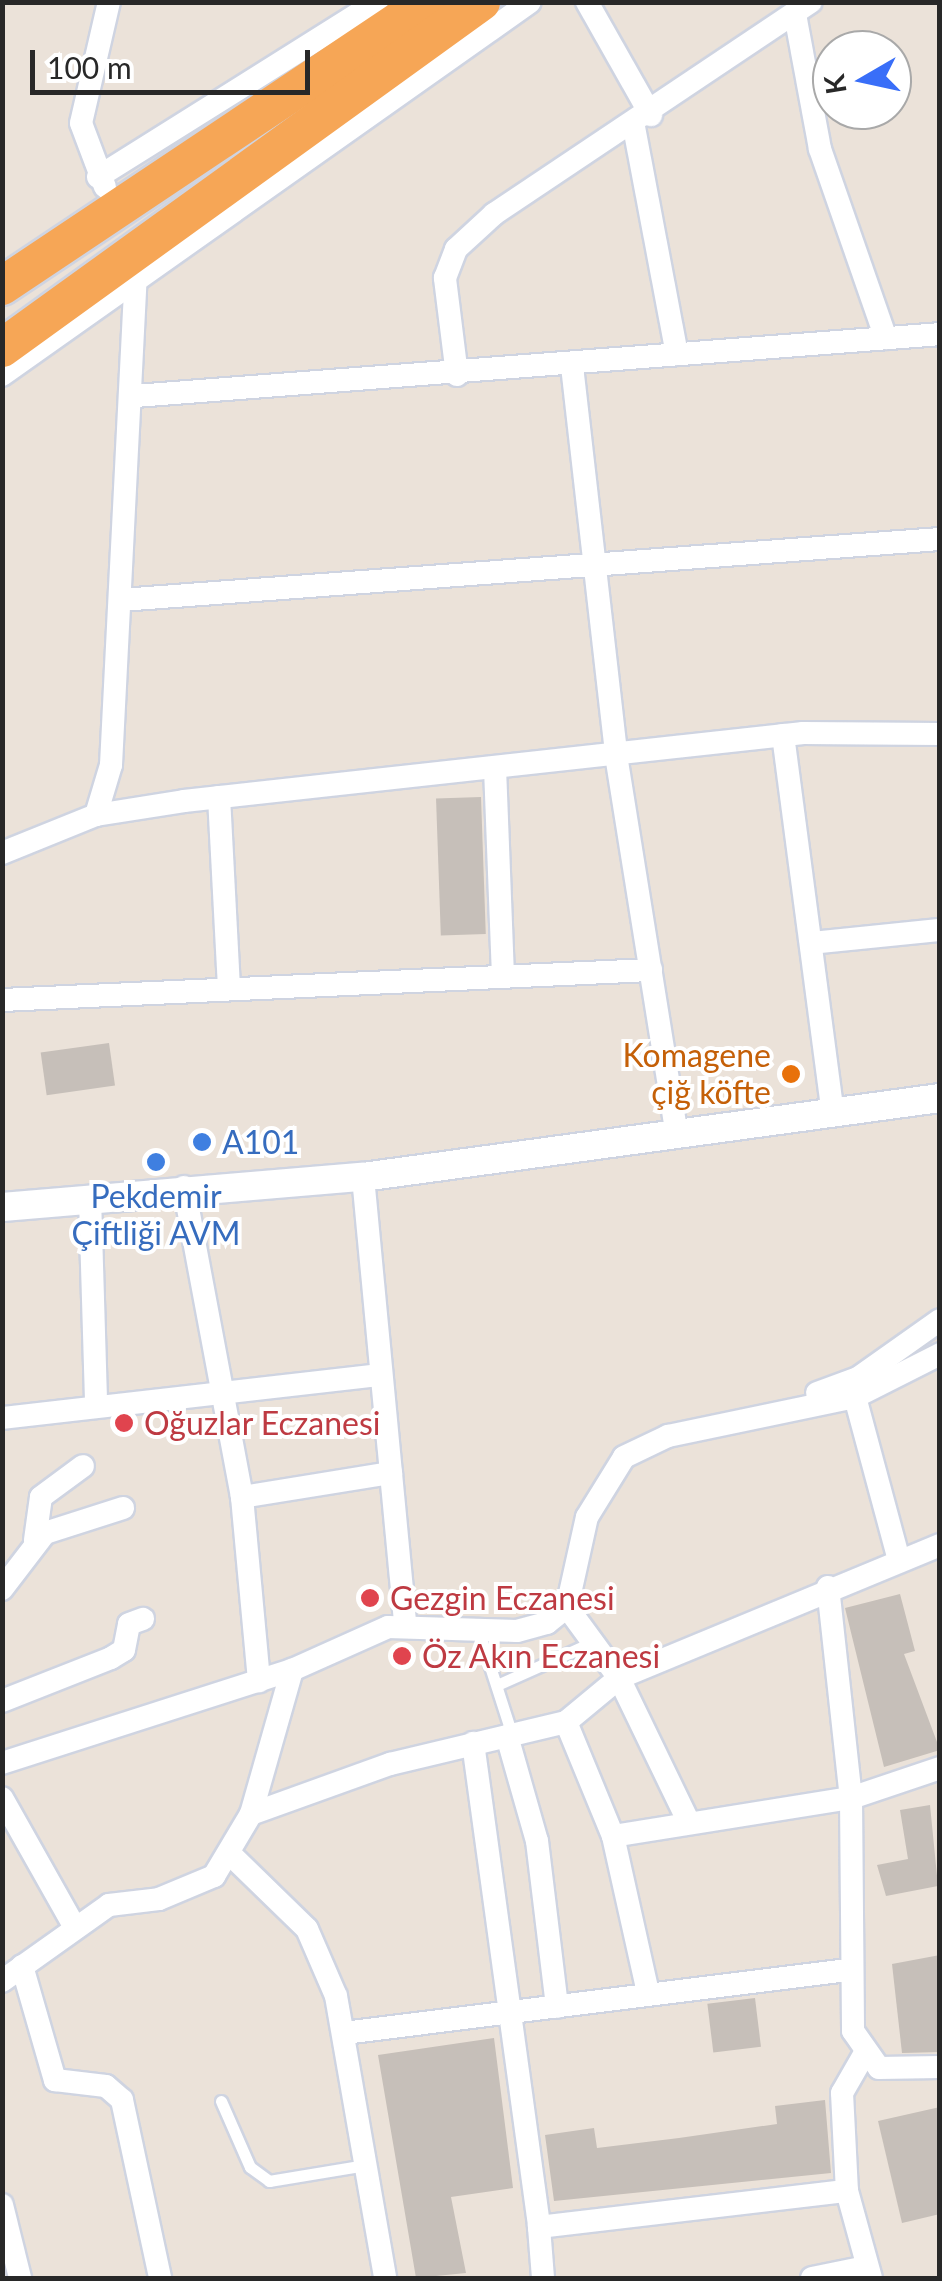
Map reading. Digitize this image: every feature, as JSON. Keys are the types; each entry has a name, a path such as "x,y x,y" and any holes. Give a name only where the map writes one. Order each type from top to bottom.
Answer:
{"highway":[{"path":"2,286 122,210 428,2"},
{"path":"2,348 481,2"}],"street":[{"path":"109,2 81,123 98,177 122,210"},
{"path":"98,177 377,2"},
{"path":"2,375 135,286 530,2"},
{"path":"588,2 643,121 677,354"},
{"path":"457,375 445,278 456,249 494,214 643,121 803,8 820,149 886,338"},
{"path":"96,814 111,765 136,396 135,286"},
{"path":"136,396 457,375 940,334"},
{"path":"572,366 616,755 677,1135"},
{"path":"121,600 591,558 940,539"},
{"path":"2,852 96,814 220,797 783,735 940,734"},
{"path":"783,735 833,1113"},
{"path":"495,768 502,977"},
{"path":"220,797 229,990"},
{"path":"810,943 940,930"},
{"path":"2,1000 650,970"},
{"path":"2,1206 184,1188 363,1177 940,1098"},
{"path":"363,1177 405,1623"},
{"path":"184,1188 242,1497 259,1681"},
{"path":"90,1198 96,1406"},
{"path":"577,1572 572,1514 609,1456 647,1429 840,1386 940,1320"},
{"path":"2,1763 292,1670 405,1623 516,1632 567,1607 587,1517 624,1457 668,1436 855,1397 940,1354"},
{"path":"2,1418 222,1389 382,1375"},
{"path":"855,1397 899,1560"},
{"path":"2,1589 34,1540 41,1497 83,1466"},
{"path":"242,1497 390,1473"},
{"path":"34,1540 123,1508"},
{"path":"251,1814 473,1743 566,1722 619,1678 828,1586 940,1544"},
{"path":"812,2278 868,2273 848,2191 842,2093 865,2053 848,1970 850,1798 828,1586"},
{"path":"567,1607 619,1678 688,1821"},
{"path":"2,1700 112,1658 124,1650 129,1624 143,1618"},
{"path":"2,1982 73,1924 214,1876 251,1814 292,1670"},
{"path":"566,1722 613,1836 648,1992"},
{"path":"510,1735 537,1841 557,2007"},
{"path":"473,1743 540,2227 543,2278"},
{"path":"613,1836 850,1798 940,1768"},
{"path":"2,1798 73,1924"},
{"path":"230,1854 308,1929 344,2033 385,2278"},
{"path":"22,1966 55,2080 106,2086 122,2100 160,2278"},
{"path":"344,2033 848,1970"},
{"path":"865,2053 892,2072 940,2067"},
{"path":"540,2227 848,2191"},
{"path":"2,2205 20,2278"}],"lane":[{"path":"478,1628 510,1735"},
{"path":"497,1685 593,1642"},
{"path":"221,2101 250,2166 270,2181 366,2165"}],"building":[{"path":"481,797 486,934 441,935 436,799"},
{"path":"109,1043 115,1086 47,1095 41,1053"},
{"path":"900,1594 915,1651 904,1654 940,1750 884,1767 845,1608"},
{"path":"930,1805 938,1886 886,1896 877,1865 908,1859 900,1810"},
{"path":"940,1955 940,2052 902,2053 892,1964"},
{"path":"755,1998 761,2047 713,2052 707,2004"},
{"path":"494,2038 513,2188 451,2197 466,2273 416,2278 378,2055"},
{"path":"825,2100 831,2173 554,2201 545,2135 594,2128 597,2148 679,2138 777,2124 775,2106"},
{"path":"940,2107 940,2214 902,2223 878,2121"}],"place":[{"name":"Komagene çiğ köfte","path":"791,1074"},
{"name":"A101","path":"202,1142"},
{"name":"Pekdemir Çiftliği AVM","path":"156,1162"},
{"name":"Oğuzlar Eczanesi","path":"124,1423"},
{"name":"Gezgin Eczanesi","path":"370,1598"},
{"name":"Öz Akın Eczanesi","path":"402,1656"}]}
